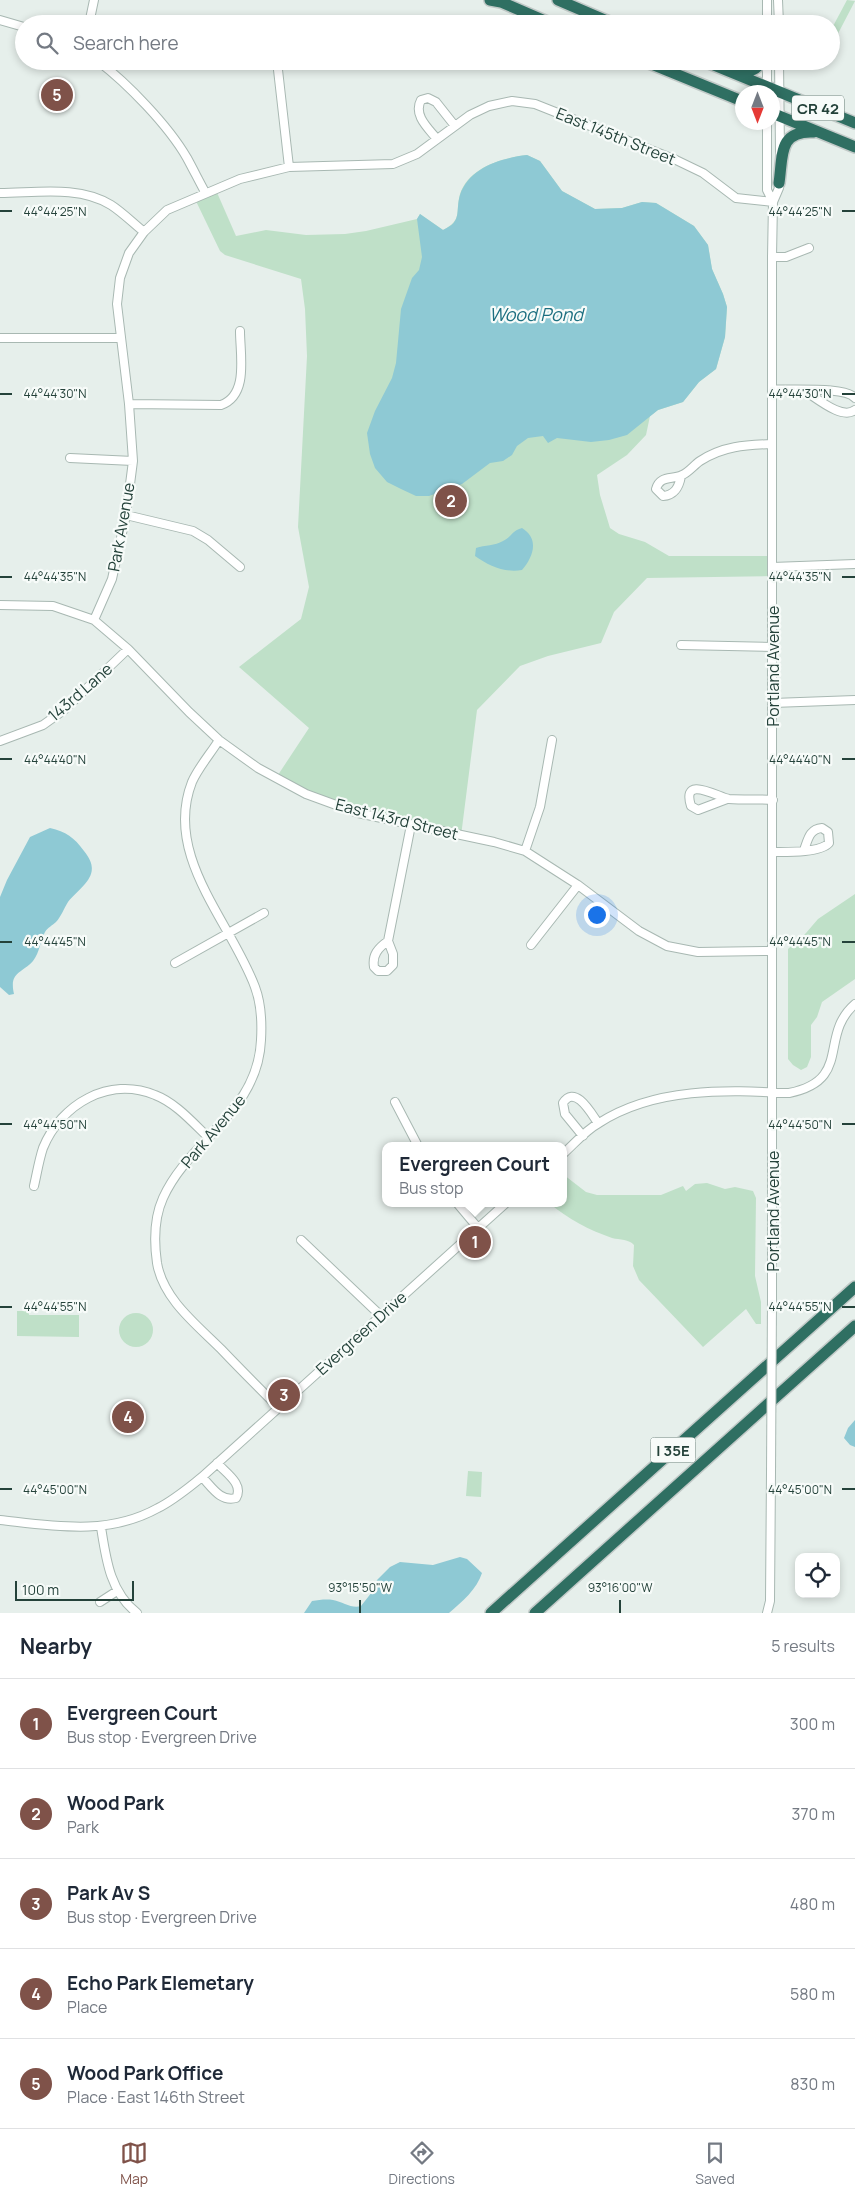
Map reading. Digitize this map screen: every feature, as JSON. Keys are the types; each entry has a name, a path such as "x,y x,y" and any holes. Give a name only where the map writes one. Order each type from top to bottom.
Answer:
{"highway":[{"path":"490,0 501,2 531,15"},
{"path":"558,0 593,15"},
{"path":"666,70 735,98"},
{"name":"CR 42","path":"724,70 756,85"},
{"path":"729,72 753,70"},
{"name":"CR 42","path":"780,93 855,123"},
{"name":"CR 42","path":"780,116 855,147"},
{"path":"779,183 784,145 788,140 793,135 803,132 824,134"},
{"name":"I 35E","path":"490,1613 855,1286"},
{"name":"I 35E","path":"534,1613 855,1326"}],"street":[{"path":"91,15 94,0"},
{"path":"767,0 767,15"},
{"path":"778,0 779,15"},
{"path":"0,20 15,24"},
{"path":"110,70 164,126 186,156 205,192"},
{"path":"278,70 289,167"},
{"path":"767,70 767,85"},
{"name":"Portland Avenue","path":"780,70 780,85"},
{"path":"437,139 418,115 418,106 421,100 428,98 436,102 455,126"},
{"name":"East 145th Street","path":"144,232 167,210 205,192 240,179 289,167 393,164 417,154 470,115 489,106 512,102 535,104 676,160 703,174 736,198 772,202"},
{"name":"Portland Avenue","path":"767,130 767,190 772,202 773,647 770,1601"},
{"name":"Portland Avenue","path":"772,202 779,188 777,130"},
{"path":"0,193 74,193 93,197 110,204 144,232 129,253 120,278 117,304 121,338 0,338"},
{"path":"772,257 786,257 809,248"},
{"path":"129,404 221,405 231,401 240,388 240,331"},
{"name":"Park Avenue","path":"94,620 112,579 126,515 133,461 129,404 121,338"},
{"path":"772,389 823,390 849,393 855,398"},
{"path":"805,391 842,414 850,414 855,410"},
{"path":"682,476 699,462 716,452 739,445 772,444"},
{"path":"70,458 133,461"},
{"path":"126,515 193,531 208,540 240,567"},
{"path":"772,568 855,564"},
{"name":"East 143rd Street","path":"0,605 53,606 94,620 128,649 188,712 219,740 258,768 306,794 358,813 494,842 525,852 578,885 639,931 667,946 698,952 771,951"},
{"path":"681,645 773,647"},
{"name":"143rd Lane","path":"0,741 43,725 64,710 128,649"},
{"path":"773,704 855,700"},
{"name":"Park Avenue","path":"219,740 192,782 186,805 185,828 194,869 229,932 256,987 261,1013 261,1041 257,1066 247,1090 235,1109 176,1176 162,1199 155,1232 158,1265 166,1287 179,1307 278,1407"},
{"path":"525,852 540,806 552,740"},
{"path":"728,799 773,800"},
{"path":"388,941 411,825"},
{"path":"773,852 804,850"},
{"path":"532,945 578,885"},
{"path":"175,963 264,913"},
{"path":"567,1150 598,1123 626,1109 657,1098 693,1093 789,1093 804,1090 821,1079 833,1061 837,1028 845,1013 855,1004"},
{"path":"34,1186 43,1148 60,1120 78,1102 103,1091 130,1088 156,1095 173,1105 209,1138"},
{"path":"583,1136 565,1114 563,1102 566,1098 571,1096 577,1097 598,1123"},
{"path":"396,1102 416,1142"},
{"path":"460,1207 478,1228"},
{"name":"Evergreen Drive","path":"0,1520 68,1528 101,1527 129,1521 158,1509 217,1463 502,1207"},
{"path":"301,1240 380,1315"},
{"path":"202,1476 222,1498 228,1500 236,1498 239,1493 238,1485 217,1463"},
{"path":"101,1527 107,1566 117,1591 137,1613"},
{"path":"100,1602 117,1591"},
{"path":"767,1613 770,1601"},
{"path":"770,1601 773,1613"}],"green space":[{"path":"847,0 855,1 840,30 839,15"},
{"path":"527,155 540,161 562,191 595,209 622,208 642,202 656,203 694,226 708,245 712,269 727,307 725,337 716,369 699,382 683,402 658,410 650,416 646,435 627,455 597,475 600,495 610,528 619,534 645,542 669,556 773,556 773,576 647,578 614,612 601,643 548,656 520,666 477,710 461,836 358,813 276,778 309,728 239,667 301,619 309,587 298,527 307,356 305,309 301,279 225,255 220,251 194,197 215,188 236,236 266,230 306,235 345,234 417,219 420,214 443,230 456,219 460,194 464,185 471,177 497,162"},
{"path":"855,894 855,979 822,1002 817,1017 811,1025 811,1057 807,1067 801,1070 788,1059 788,949 818,919"},
{"path":"567,1177 586,1192 597,1195 661,1195 683,1186 686,1191 695,1184 707,1183 725,1189 735,1187 753,1191 756,1198 755,1276 761,1302 761,1324 756,1324 746,1309 703,1347 639,1280 633,1266 634,1245 632,1243 612,1238 587,1228 554,1207 567,1207"},
{"path":"17,1311 29,1311 29,1315 79,1315 79,1337 17,1336"},
{"path":"136,1313 148,1318 153,1330 148,1342 136,1347 124,1342 119,1330 124,1318"},
{"path":"468,1471 482,1472 481,1497 466,1496"}],"water":[{"name":"Wood Pond","path":"527,155 540,161 562,191 595,209 622,208 642,202 656,203 694,226 708,245 712,269 727,307 725,337 716,369 699,382 683,402 658,410 627,435 591,442 557,438 548,443 543,436 528,438 517,446 512,455 503,461 490,463 462,484 429,496 416,496 387,482 375,468 370,454 367,433 375,411 392,378 396,363 401,309 412,278 419,270 422,257 417,219 420,214 443,230 449,227 456,219 460,195 464,185 471,177 497,162"},
{"path":"522,528 531,537 533,548 529,560 522,570 497,568 475,556 476,548 500,543"},
{"path":"50,828 65,833 77,842 90,859 91,873 88,880 68,902 58,920 47,929 35,958 17,974 13,981 14,994 9,995 0,987 0,897 30,837"},
{"path":"855,1420 855,1447 850,1445 844,1438 848,1428"},
{"path":"460,1557 467,1559 482,1573 473,1590 449,1613 304,1613 312,1601 317,1600 333,1600 351,1606 361,1606 372,1592 377,1580 390,1567 400,1562 433,1565"}],"place":[{"name":"Wood Park Office","path":"57,95"},
{"name":"Wood Park","path":"451,501"},
{"name":"Evergreen Court","path":"475,1242"},
{"name":"Park Av S","path":"284,1395"},
{"name":"Echo Park Elemetary","path":"128,1417"}]}
